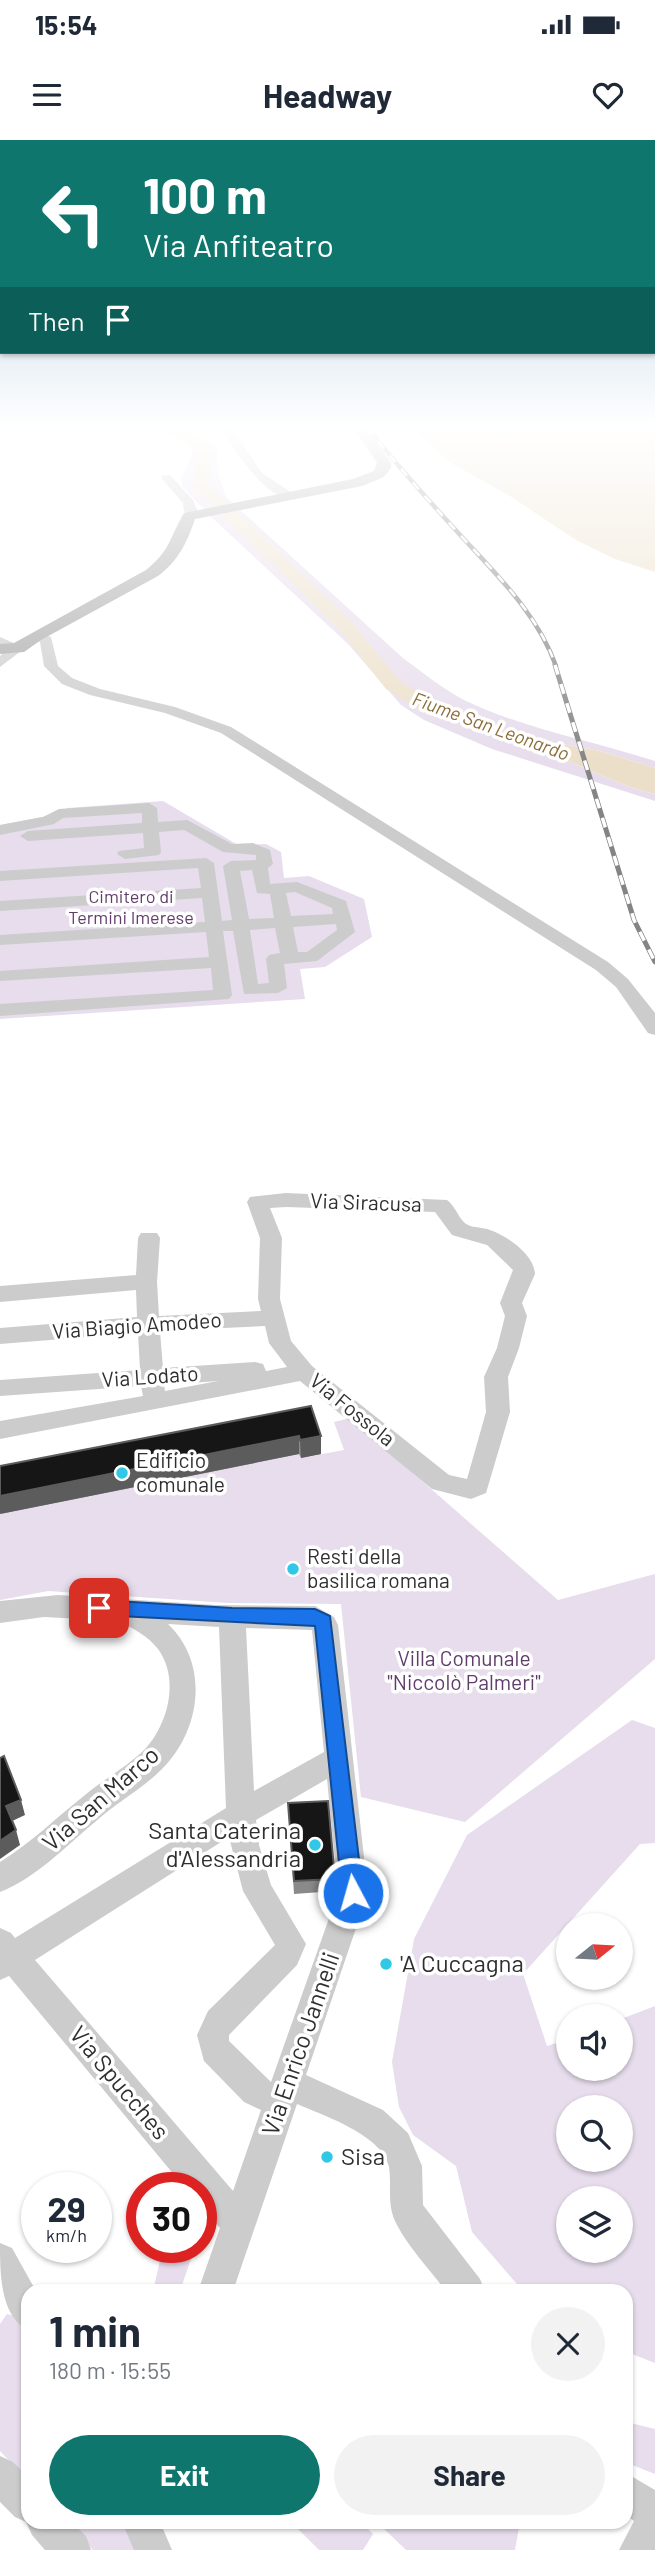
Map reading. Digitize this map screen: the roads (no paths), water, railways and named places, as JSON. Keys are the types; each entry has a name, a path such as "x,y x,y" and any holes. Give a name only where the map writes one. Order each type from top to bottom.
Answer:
{"main road":[{"path":"0,649 18,648 35,636 152,573 165,563 180,539"},
{"path":"0,640 35,636"}],"street":[{"path":"35,636 46,640 48,661 58,675 95,691 194,718 226,730 530,920 602,966 622,983 655,1029"},
{"path":"0,640 18,648 0,663"},
{"path":"35,836 48,821 59,814 149,808 167,851 253,848 264,853 265,864 231,866 250,990 278,988 275,959 312,957 346,932 340,905 297,887 263,889 259,865"},
{"path":"0,863 153,852 162,810 229,849"},
{"path":"88,812 90,838"},
{"path":"0,838 90,838 157,827"},
{"path":"0,830 35,836"},
{"path":"0,876 206,863 223,995 0,1010"},
{"path":"146,867 160,1000"},
{"path":"92,870 97,1004"},
{"path":"35,874 35,1008"},
{"path":"277,888 290,958"},
{"path":"0,906 209,892"},
{"path":"0,976 35,956 94,934 344,919"},
{"path":"0,940 35,956 96,970 219,962"},
{"name":"Via Siracusa","path":"274,1318 269,1299 271,1238 257,1202 286,1200 440,1205 447,1210 452,1223 461,1233 490,1238 524,1269 511,1303 516,1315"},
{"path":"149,1238 146,1282 155,1402"},
{"path":"0,1294 146,1282"},
{"name":"Via Fossola","path":"0,1430 155,1402 303,1370 441,1482 471,1490 477,1486 498,1412 496,1377 508,1348 516,1315"},
{"path":"274,1318 280,1343 303,1370"},
{"name":"Via Biagio Amodeo","path":"0,1336 148,1324 274,1318"},
{"name":"Via Lodato","path":"0,1388 303,1370"},
{"path":"0,1612 46,1604 232,1616 240,1814 244,1845 258,1891 278,1925 288,1936 291,1948 219,2022 212,2035 215,2050 255,2091 284,2093 380,2125 392,2137 406,2168 405,2200 410,2214 463,2284"},
{"name":"Via San Marco","path":"0,1878 25,1864 97,1801 141,1769 161,1750 177,1723 183,1689 181,1668 172,1648 156,1628 116,1610"},
{"name":"Via Enrico Jannelli","path":"217,2284 353,1893 325,1625 315,1617 232,1616"},
{"path":"4,1955 240,1814 340,1758"},
{"name":"Via Spucches","path":"4,1955 238,2224"},
{"path":"0,2261 21,2299"},
{"path":"0,2475 21,2497"},
{"path":"633,2497 655,2512"},
{"path":"638,2550 655,2523"},
{"path":"52,2529 72,2550"},
{"path":"144,2529 153,2550"},
{"path":"158,2529 159,2550"}],"water":[{"path":"655,539 655,572 615,559 576,540"},
{"path":"393,685 422,701 453,705 486,723 524,737 600,751 655,768 655,794 620,783 542,751 454,723 412,703 393,691"}],"waterway":[{"name":"Fiume San Leonardo","path":"254,539 342,622 393,685 428,707"}],"railway":[{"path":"465,539 528,613 556,666"},
{"path":"555,665 634,920 655,962"}],"place":[{"name":"Edificio comunale","path":"122,1473"},
{"name":"Resti della basilica romana","path":"293,1569"},
{"name":"Santa Caterina d'Alessandria","path":"315,1845"},
{"name":"'A Cuccagna","path":"386,1964"},
{"name":"Sisa","path":"327,2157"}],"park label":[{"name":"Cimitero di Termini Imerese","path":"131,907"},
{"name":"Villa Comunale \"Niccolò Palmeri\"","path":"464,1671"}]}
